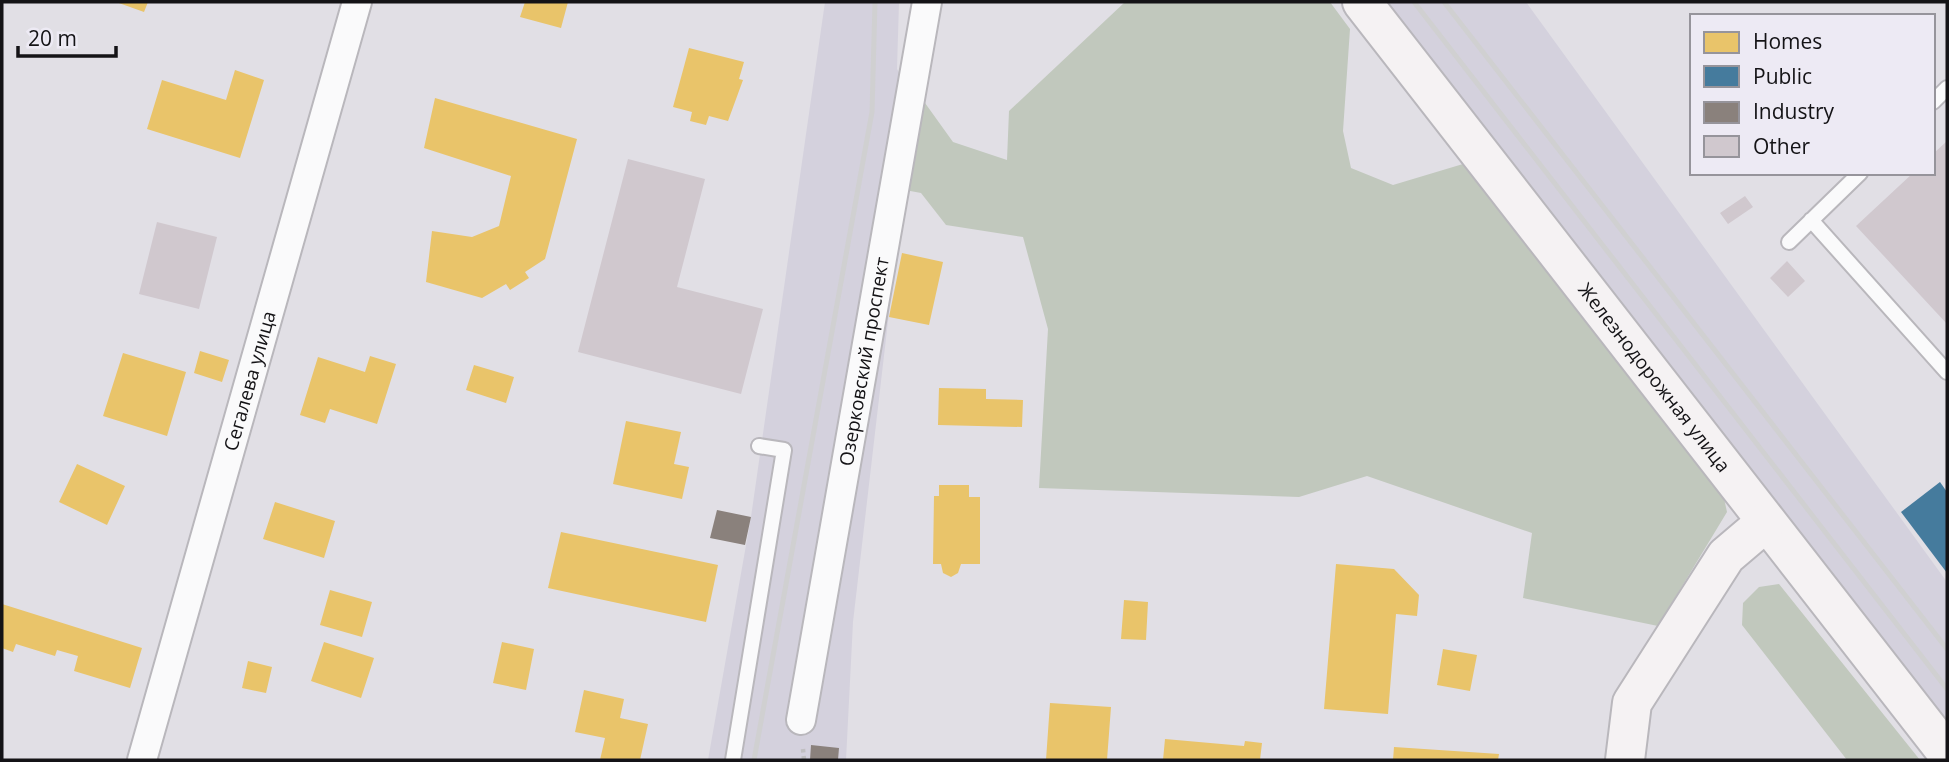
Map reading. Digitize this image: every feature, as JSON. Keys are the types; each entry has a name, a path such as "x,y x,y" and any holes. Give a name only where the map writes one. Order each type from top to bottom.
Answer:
{"street":[{"name":"Сегалева улица","path":"142,760 357,2"},
{"name":"Озерковский проспект","path":"801,720 927,2"},
{"name":"Железнодорожная улица","path":"1362,2 1947,753"},
{"path":"1625,760 1632,703 1726,556 1736,527 1739,506 1734,481"},
{"path":"1726,556 1766,522"}],"lane":[{"path":"1789,242 1858,175"},
{"path":"1811,220 1947,372"},
{"path":"733,760 784,450 759,446"}],"shaded area":[{"path":"825,2 899,2 897,69 914,98 853,622 846,760 708,760 751,517"},
{"path":"1125,2 1330,2 1350,29 1343,131 1351,168 1393,185 1473,161 1720,480 1727,512 1658,626 1523,598 1532,533 1367,476 1299,497 1039,488 1048,329 1023,237 946,225 921,193 905,190 920,96 953,142 1007,160 1009,111"},
{"path":"1381,2 1526,2 1947,582 1947,737"},
{"path":"1779,584 1920,760 1847,760 1742,625 1743,603 1759,587"}],"building: Homes":[{"path":"116,2 148,2 144,12"},
{"path":"525,2 568,2 561,28 520,17"},
{"path":"689,48 744,62 739,79 743,80 728,121 709,116 706,125 690,121 692,112 673,107"},
{"path":"235,70 264,80 240,158 147,129 162,80 226,100"},
{"path":"435,98 577,139 545,259 525,272 529,278 510,290 506,284 482,298 426,282 432,231 472,237 499,226 511,176 424,148"},
{"path":"902,253 943,262 929,325 889,317"},
{"path":"200,351 229,360 222,382 194,373"},
{"path":"123,353 186,372 167,436 103,416"},
{"path":"370,356 396,364 377,424 330,409 325,423 300,415 318,357 365,372"},
{"path":"474,365 514,377 506,403 466,390"},
{"path":"939,388 986,389 986,399 1023,400 1022,427 938,425"},
{"path":"626,421 681,432 674,464 689,467 682,499 613,484"},
{"path":"77,464 125,486 107,525 59,502"},
{"path":"939,485 969,485 969,497 980,497 980,564 961,564 958,573 951,577 943,573 941,564 933,564 934,496 939,496"},
{"path":"275,502 335,521 324,558 263,539"},
{"path":"561,532 718,565 706,622 548,588"},
{"path":"1336,564 1394,569 1419,595 1417,616 1396,614 1388,714 1324,709"},
{"path":"330,590 372,602 362,637 320,625"},
{"path":"1124,600 1148,602 1146,640 1121,639"},
{"path":"2,604 142,648 130,688 74,671 78,656 57,650 55,656 16,644 13,652 2,648"},
{"path":"324,642 374,658 361,698 311,681"},
{"path":"502,642 534,649 526,690 493,683"},
{"path":"1443,649 1477,655 1470,691 1437,685"},
{"path":"248,661 272,667 266,693 242,688"},
{"path":"584,690 624,699 620,718 648,724 640,760 600,760 605,738 575,732"},
{"path":"1050,703 1111,707 1107,760 1046,760"},
{"path":"1165,739 1244,746 1245,741 1262,743 1260,760 1163,760"},
{"path":"1394,747 1499,754 1498,760 1393,760"}],"building: Public":[{"path":"1940,482 1947,492 1947,573 1901,512"}],"building: Industry":[{"path":"717,510 751,517 745,545 710,538"},
{"path":"811,745 839,748 838,760 810,760"}],"building: Other":[{"path":"1947,141 1947,324 1856,226 1911,175 1935,175 1935,152"},
{"path":"628,159 705,179 677,287 763,309 741,394 578,352"},
{"path":"1745,196 1753,207 1728,224 1720,213"},
{"path":"157,222 217,237 199,309 139,294"},
{"path":"1787,261 1805,281 1788,297 1770,278"}],"railway":[{"path":"754,760 872,112 875,2"},
{"path":"1414,2 1947,689"},
{"path":"1444,2 1947,649"}]}
